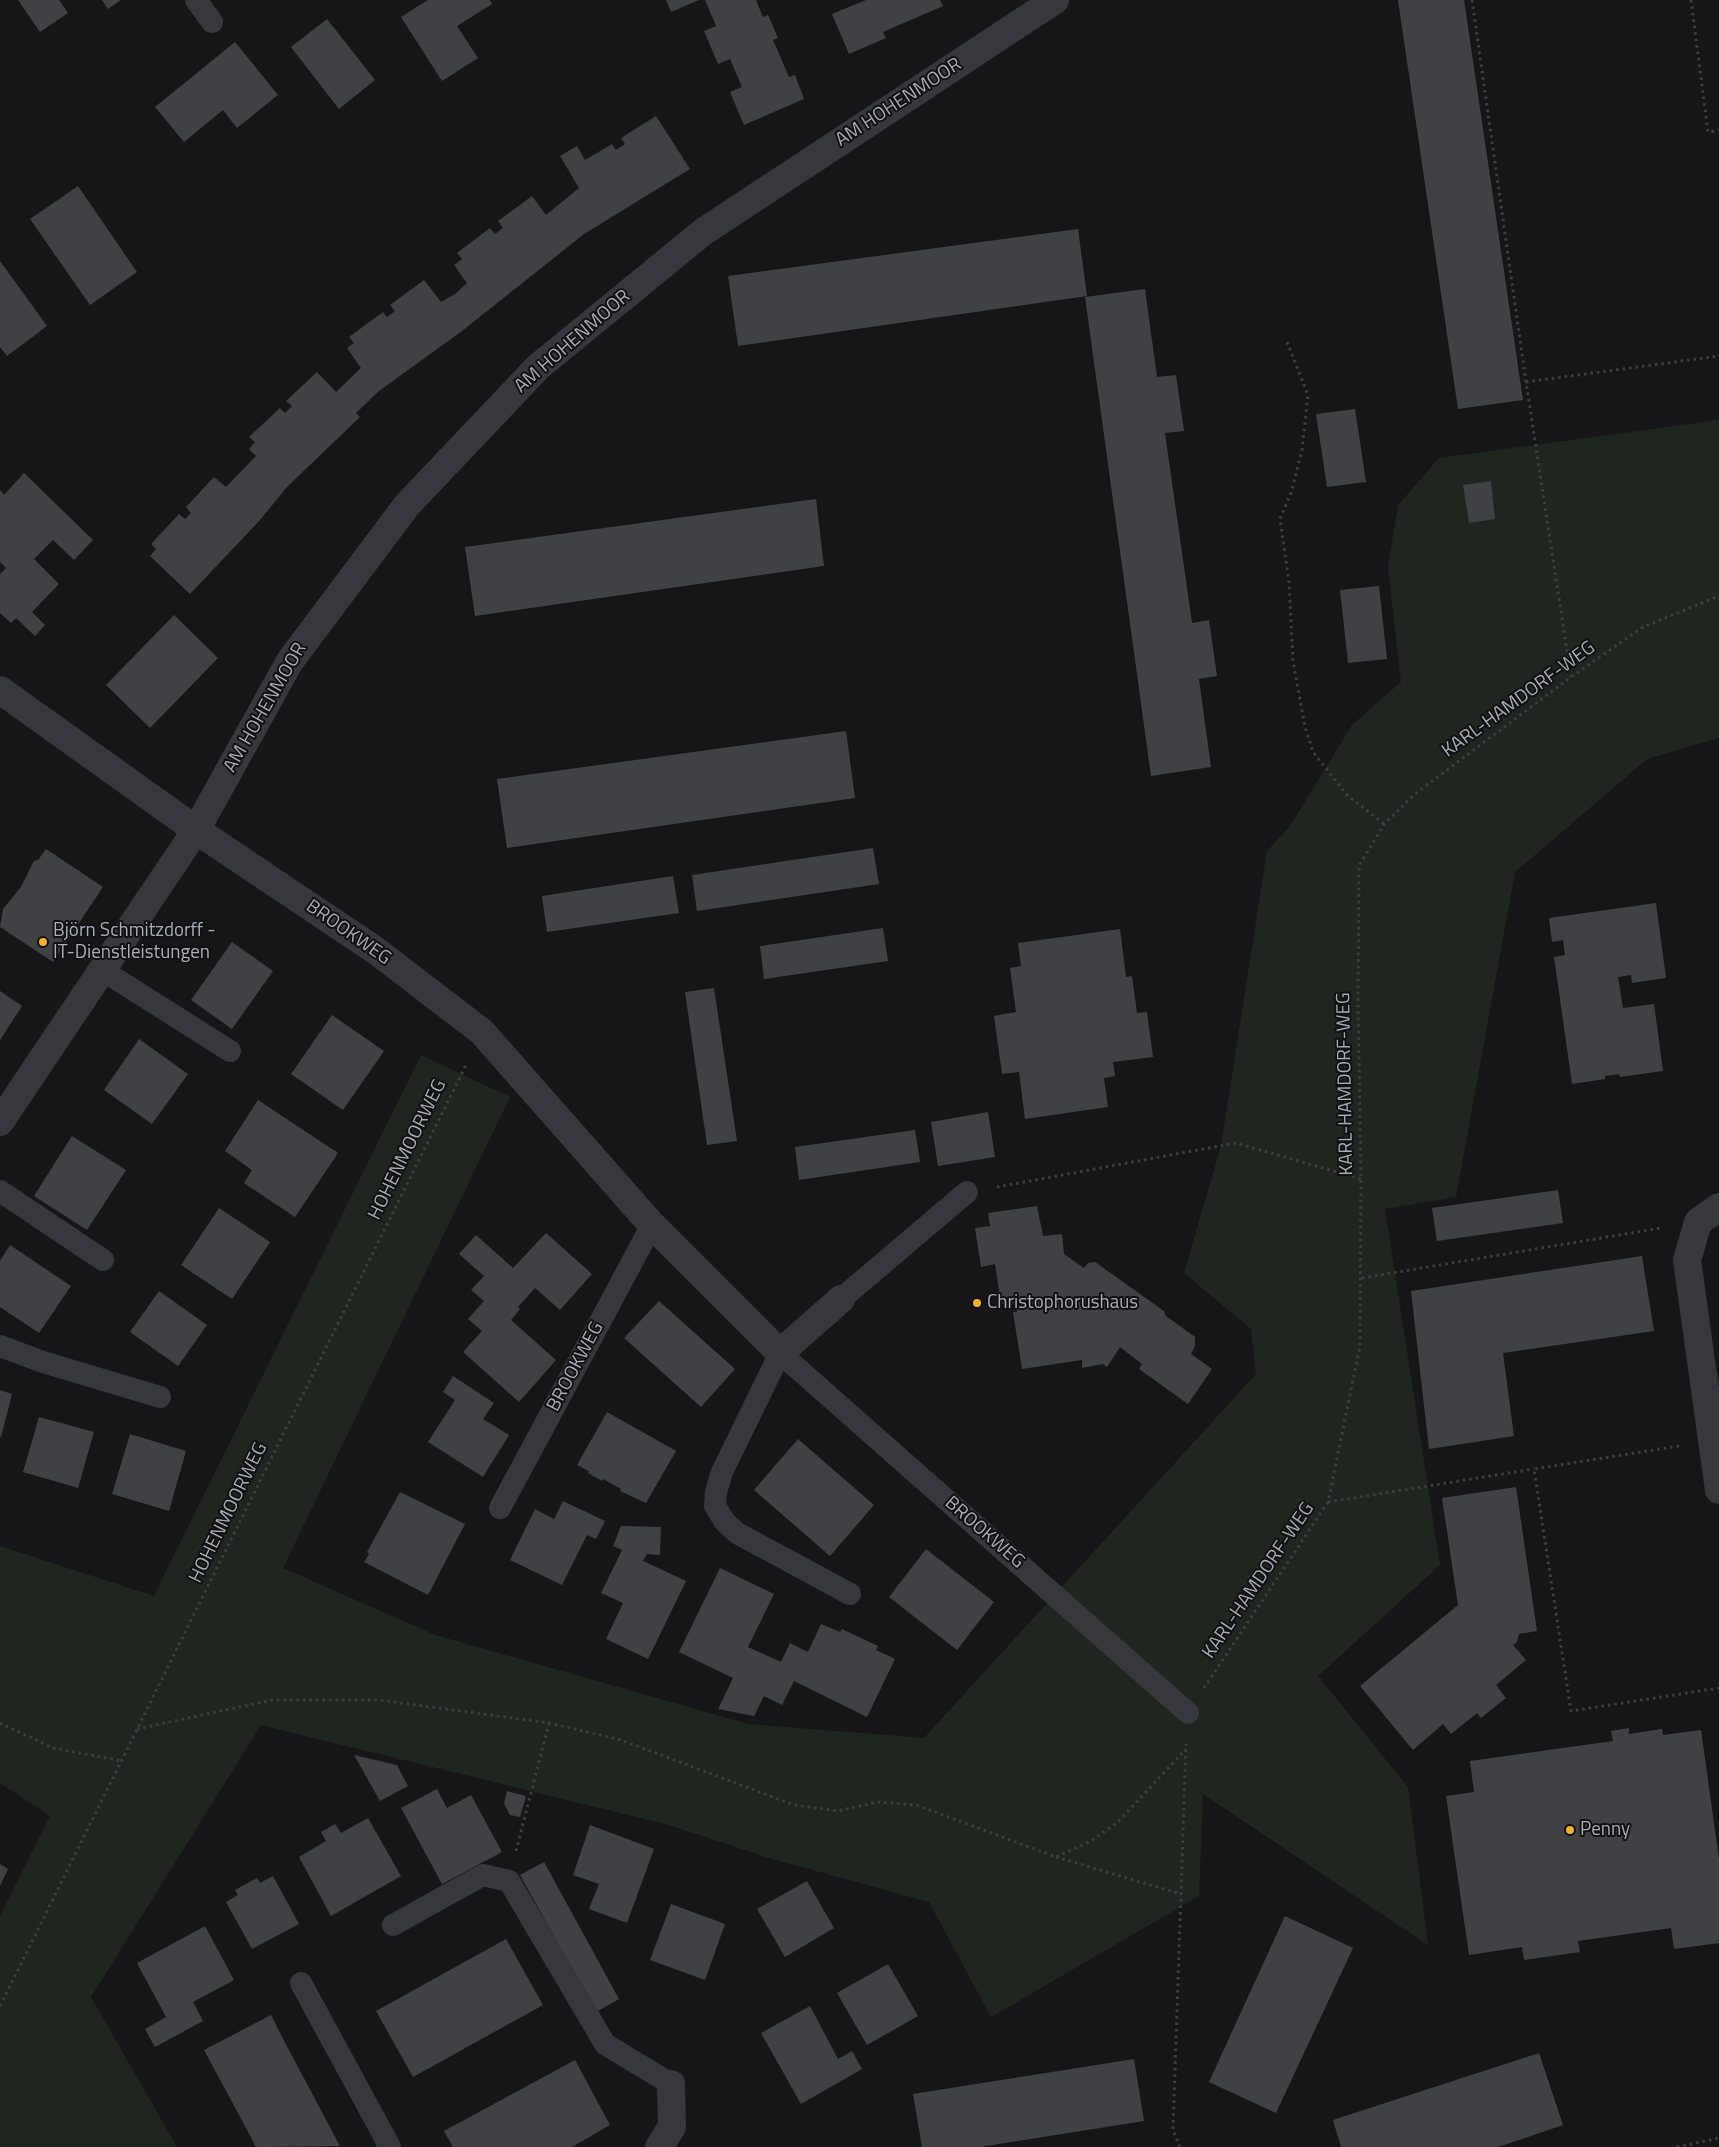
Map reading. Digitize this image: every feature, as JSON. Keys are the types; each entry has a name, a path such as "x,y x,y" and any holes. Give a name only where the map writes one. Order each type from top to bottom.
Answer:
{"street":[{"name":"AM HOHENMOOR","path":"0,1122 196,830 290,661 406,505 538,367 704,232 1054,0"},
{"name":"BROOKWEG","path":"0,690 196,830 375,950 482,1032 652,1225 780,1353"},
{"path":"1709,1214 1687,1260 1719,1490"},
{"path":"780,1353 842,1299"},
{"path":"659,2147 672,2127 671,2084"}],"lane":[{"path":"196,0 212,22"},
{"path":"102,970 230,1051"},
{"path":"0,1191 104,1260"},
{"path":"842,1299 967,1192"},
{"name":"BROOKWEG","path":"500,1508 652,1225"},
{"path":"0,1346 43,1362 160,1397"},
{"path":"780,1353 722,1472 716,1492 715,1506 725,1522 737,1533 850,1594"},
{"name":"BROOKWEG","path":"780,1353 1188,1713"},
{"path":"393,1925 483,1875 509,1881 605,2044 671,2084"},
{"path":"301,1983 390,2147"}],"path":[{"path":"1472,0 1526,382 1571,677"},
{"path":"1691,0 1708,132 1719,130"},
{"path":"1287,342 1308,395 1302,450 1291,493 1280,519 1289,582 1293,661 1305,727 1313,752 1347,795 1384,824"},
{"path":"1526,382 1719,356"},
{"name":"KARL-HAMDORF-WEG","path":"1188,1713 1328,1502 1360,1346 1362,1180 1358,1001 1359,866 1384,824 1415,794 1571,677 1643,627 1719,596"},
{"name":"HOHENMOORWEG","path":"0,2006 482,1032"},
{"path":"967,1192 1236,1143 1362,1180"},
{"path":"1362,1278 1709,1214"},
{"path":"1328,1502 1712,1441"},
{"path":"1534,1469 1571,1711 1719,1688"},
{"path":"137,1729 272,1700 379,1700 549,1723 621,1740 794,1805 838,1810 878,1802 916,1805 1056,1857 1181,1894"},
{"path":"1180,2147 1173,2130 1188,1713"},
{"path":"0,1723 53,1748 122,1761"},
{"path":"509,1881 549,1723"},
{"path":"1056,1857 1091,1841 1118,1822 1186,1749"},
{"path":"1677,2147 1719,2138"}],"shaded area":[{"path":"1719,420 1719,738 1647,759 1515,872 1456,1197 1385,1209 1440,1565 1318,1676 1408,1787 1428,1945 1203,1794 1199,1896 991,2017 929,1902 769,1858 669,1825 261,1725 91,1997 177,2147 0,2147 0,1916 50,1816 0,1783 0,1546 154,1596 421,1055 510,1097 283,1568 435,1635 748,1724 924,1738 1256,1374 1251,1329 1184,1273 1221,1146 1267,851 1290,826 1352,725 1401,682 1388,567 1398,505 1439,458"}],"building":[{"path":"18,0 59,0 68,13 40,32"},
{"path":"102,0 121,0 108,9"},
{"path":"428,0 490,0 492,4 457,26 478,58 442,81 401,17"},
{"path":"666,0 699,0 671,12"},
{"path":"705,0 756,0 763,17 768,15 778,38 773,40 789,77 795,75 804,99 744,125 730,92 742,87 730,59 718,64 704,31 716,26"},
{"path":"866,0 940,0 943,6 883,32 886,38 849,54 832,14"},
{"path":"1398,0 1464,0 1523,400 1458,409"},
{"path":"327,19 375,80 339,109 291,47"},
{"path":"235,42 278,95 237,128 223,110 184,142 155,107"},
{"path":"656,116 690,169 584,234 462,331 379,391 356,413 360,417 287,487 260,520 190,594 150,556 156,549 151,544 179,514 185,519 191,513 186,507 214,477 226,487 256,456 249,449 255,442 249,437 280,408 285,413 292,406 286,401 317,372 336,392 361,368 347,348 354,343 349,337 383,312 387,317 395,311 390,305 424,280 441,302 455,294 467,283 454,265 462,259 457,253 490,228 495,234 503,228 498,221 532,196 546,215 579,188 560,156 577,146 585,160 612,144 616,150 625,144 621,138"},
{"path":"78,186 137,272 90,305 30,219"},
{"path":"1078,229 1087,296 738,346 728,276"},
{"path":"0,261 47,326 7,356 0,347"},
{"path":"1145,289 1157,377 1176,375 1184,431 1165,433 1192,623 1209,620 1217,676 1199,679 1211,767 1151,776 1085,297"},
{"path":"1355,409 1366,482 1327,487 1316,414"},
{"path":"24,473 93,540 74,560 53,540 34,559 59,584 32,612 45,625 35,636 16,618 11,623 0,613 0,574 6,568 0,562 0,490 4,495"},
{"path":"1491,481 1495,519 1469,523 1463,485"},
{"path":"816,499 824,566 475,616 465,547"},
{"path":"1379,586 1387,659 1348,663 1340,590"},
{"path":"174,615 218,658 150,728 106,685"},
{"path":"846,731 855,798 507,848 497,779"},
{"path":"873,848 879,884 697,911 692,875"},
{"path":"46,849 103,887 53,962 0,927 3,909 21,887 34,861 38,860"},
{"path":"673,876 679,913 547,932 542,896"},
{"path":"1656,903 1666,978 1632,983 1631,975 1618,977 1623,1008 1654,1004 1663,1071 1620,1077 1619,1074 1605,1076 1605,1079 1572,1084 1554,957 1565,955 1563,940 1552,942 1549,918"},
{"path":"883,928 888,961 764,979 760,946"},
{"path":"1120,929 1126,977 1132,976 1137,1013 1147,1012 1153,1057 1113,1062 1115,1076 1104,1078 1108,1107 1025,1119 1019,1072 1002,1074 994,1016 1016,1012 1010,968 1021,966 1018,943"},
{"path":"232,942 273,971 232,1029 191,1000"},
{"path":"714,988 737,1141 707,1145 685,992"},
{"path":"0,991 22,1006 0,1040"},
{"path":"332,1015 384,1051 343,1110 291,1074"},
{"path":"139,1039 188,1074 152,1124 104,1090"},
{"path":"258,1100 338,1153 295,1217 244,1183 252,1170 225,1151"},
{"path":"988,1112 995,1157 938,1166 931,1122"},
{"path":"915,1130 920,1162 799,1180 795,1147"},
{"path":"72,1136 126,1170 87,1230 34,1196"},
{"path":"1558,1190 1563,1223 1437,1241 1432,1208"},
{"path":"1037,1206 1043,1236 1062,1234 1064,1254 1084,1268 1088,1263 1095,1262 1164,1311 1166,1316 1195,1337 1195,1346 1191,1354 1212,1369 1188,1404 1139,1369 1142,1364 1120,1347 1107,1367 1103,1364 1082,1368 1082,1360 1022,1369 1013,1312 1017,1312 1015,1303 1001,1304 995,1264 981,1267 975,1228 990,1226 988,1213"},
{"path":"219,1208 270,1242 232,1299 181,1265"},
{"path":"546,1233 592,1274 560,1310 535,1288 518,1307 520,1309 511,1320 556,1360 519,1402 463,1352 482,1331 468,1319 484,1301 471,1290 484,1276 459,1254 476,1235 513,1268"},
{"path":"10,1245 71,1286 39,1333 0,1307 0,1261"},
{"path":"1642,1256 1654,1331 1503,1353 1514,1436 1429,1449 1411,1291"},
{"path":"159,1291 207,1325 178,1366 130,1332"},
{"path":"659,1301 735,1369 701,1407 624,1338"},
{"path":"453,1376 494,1403 483,1419 509,1435 483,1477 428,1442 455,1400 443,1392"},
{"path":"0,1390 12,1394 1,1437 0,1437"},
{"path":"607,1412 676,1451 646,1503 620,1491 621,1489 603,1479 602,1481 577,1465"},
{"path":"39,1417 94,1432 78,1488 23,1472"},
{"path":"130,1434 186,1451 169,1511 112,1494"},
{"path":"798,1439 874,1505 830,1556 754,1490"},
{"path":"1516,1487 1537,1631 1519,1634 1517,1642 1513,1645 1526,1660 1496,1685 1506,1698 1481,1718 1477,1713 1451,1734 1443,1724 1413,1750 1360,1686 1458,1605 1442,1498"},
{"path":"400,1492 465,1524 428,1595 364,1562 369,1554 367,1552"},
{"path":"563,1501 605,1521 596,1539 587,1535 562,1585 510,1560 535,1509 554,1519"},
{"path":"621,1526 661,1527 660,1555 647,1554 643,1561 686,1581 648,1659 606,1639 623,1603 601,1593 622,1550 613,1546"},
{"path":"926,1549 994,1602 957,1650 889,1597"},
{"path":"720,1568 774,1594 748,1647 781,1662 790,1643 808,1652 821,1624 840,1632 842,1629 878,1646 876,1650 895,1659 867,1717 794,1681 782,1705 764,1696 754,1716 718,1709 733,1678 679,1652"},
{"path":"1629,1728 1629,1734 1662,1729 1663,1735 1701,1730 1719,1859 1719,1943 1674,1949 1671,1928 1578,1941 1580,1952 1524,1960 1522,1947 1469,1955 1446,1796 1474,1792 1470,1761 1613,1741 1611,1731"},
{"path":"354,1755 397,1765 408,1786 380,1801"},
{"path":"437,1789 447,1808 471,1795 502,1852 442,1884 401,1808"},
{"path":"507,1791 526,1796 520,1817 510,1815 504,1803"},
{"path":"368,1818 401,1876 331,1916 299,1857 326,1841 321,1832 335,1824 341,1833"},
{"path":"590,1825 654,1849 627,1923 589,1909 599,1884 573,1875"},
{"path":"544,1862 619,1999 596,2012 520,1875"},
{"path":"0,1864 8,1869 0,1886"},
{"path":"273,1876 299,1924 252,1949 226,1902 238,1895 235,1890 257,1878 260,1883"},
{"path":"807,1881 834,1928 785,1957 757,1909"},
{"path":"671,1904 725,1924 705,1980 650,1960"},
{"path":"1285,1916 1353,1948 1276,2113 1209,2082"},
{"path":"205,1926 234,1980 193,2002 203,2021 155,2047 145,2029 166,2017 137,1963"},
{"path":"506,1939 543,2005 413,2077 376,2011"},
{"path":"888,1964 918,2016 867,2045 837,1993"},
{"path":"810,2006 838,2059 852,2051 862,2069 801,2104 761,2033"},
{"path":"271,2015 340,2146 256,2147 204,2050"},
{"path":"1539,2053 1563,2125 1498,2147 1341,2147 1333,2120"},
{"path":"1134,2059 1144,2121 980,2147 922,2147 913,2094"},
{"path":"575,2060 610,2125 572,2147 453,2147 444,2131"}],"place":[{"name":"Björn Schmitzdorff - IT-Dienstleistungen","path":"43,942"},
{"name":"Christophorushaus","path":"977,1303"},
{"name":"Penny","path":"1570,1830"}]}
